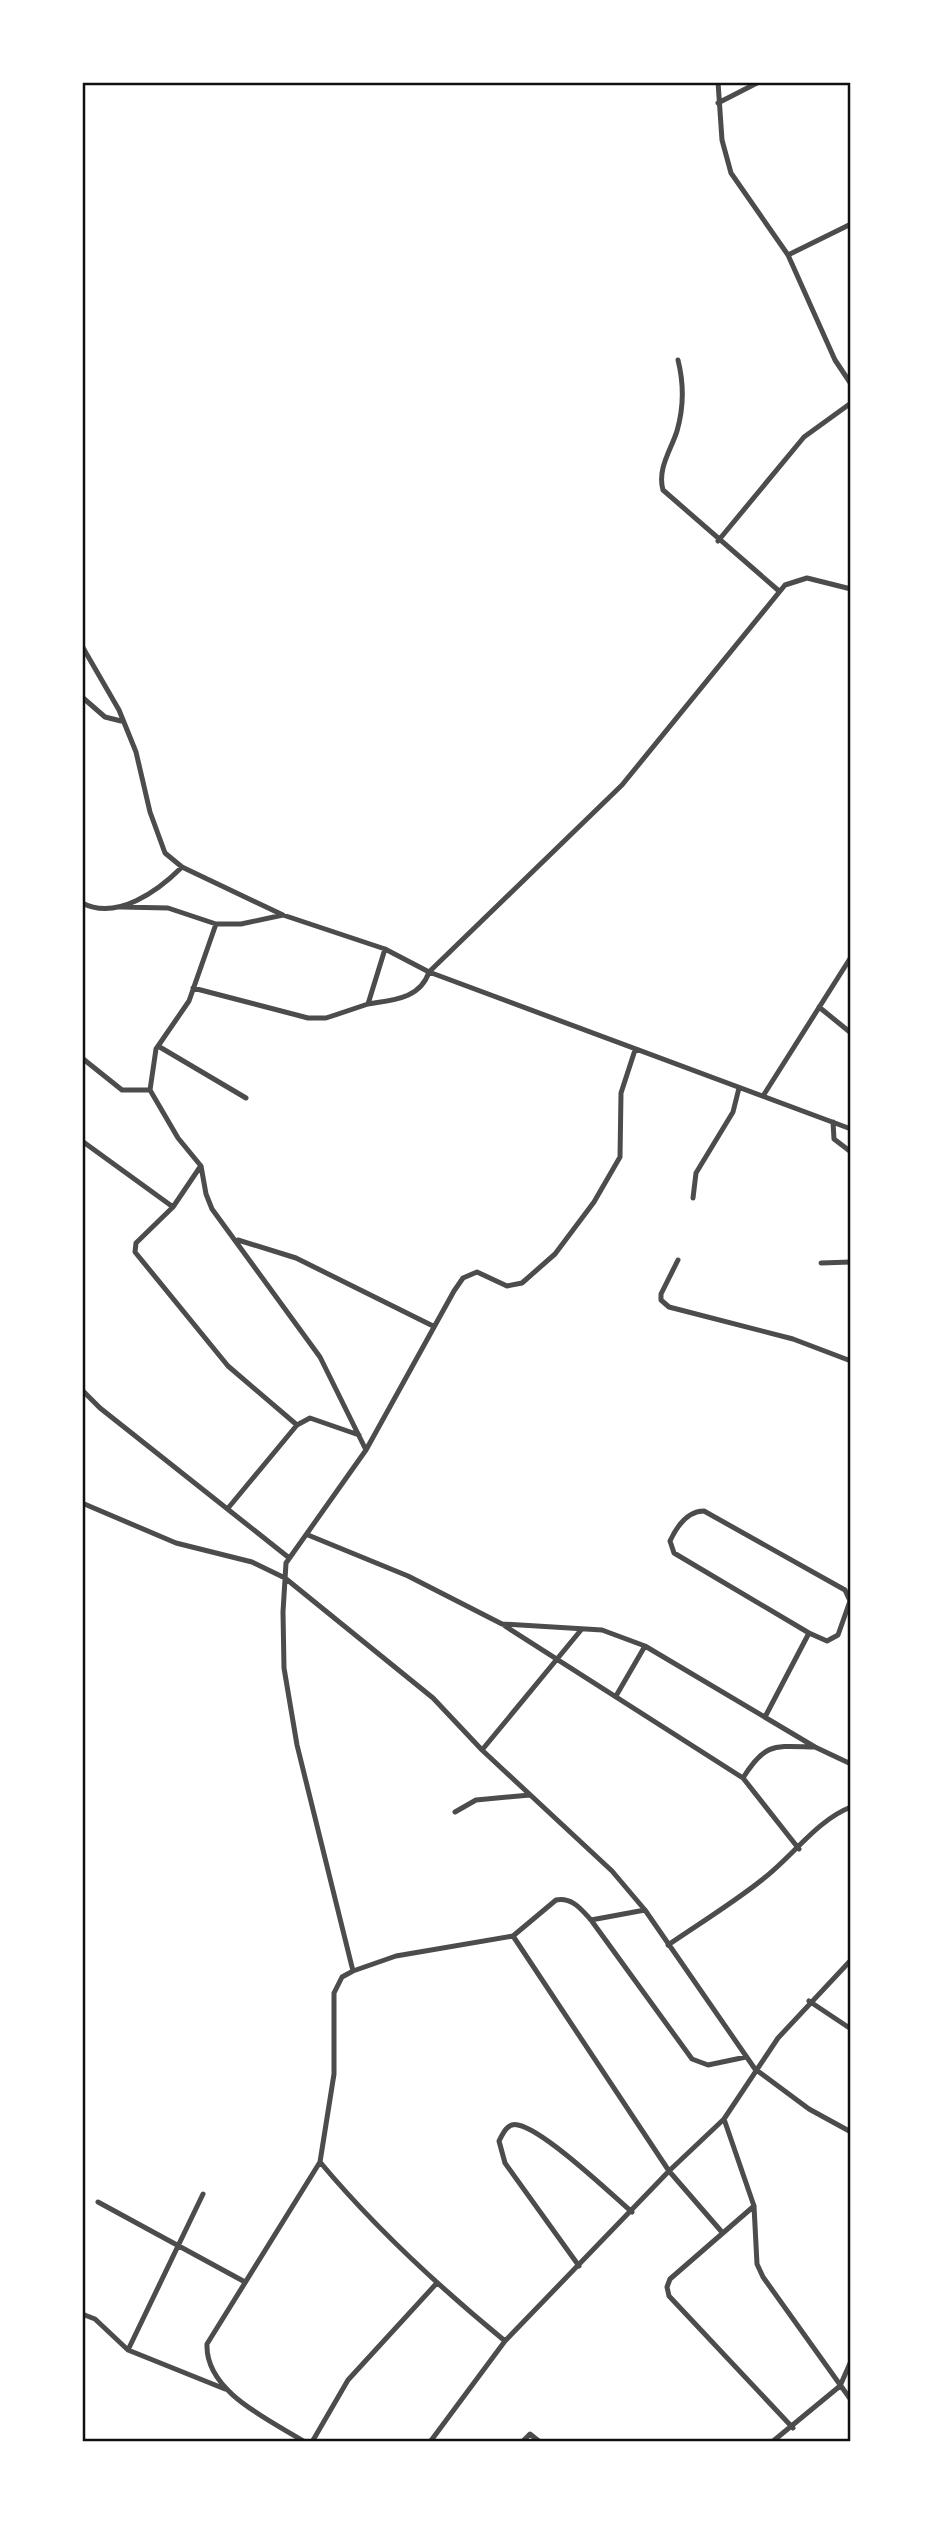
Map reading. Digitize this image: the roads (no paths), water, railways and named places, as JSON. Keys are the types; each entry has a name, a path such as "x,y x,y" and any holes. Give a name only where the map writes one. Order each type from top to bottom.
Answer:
{"street":[{"path":"718,82 722,140 732,173 788,255 835,360 851,384"},
{"path":"718,103 759,82"},
{"path":"788,255 851,224"},
{"path":"678,359 682,377 681,412 664,466 661,486 718,541 779,592"},
{"path":"718,541 804,438 851,403"},
{"path":"193,988 313,1019 414,993 425,984 429,972 622,785 788,582 803,578 851,589"},
{"path":"82,646 119,710 121,721 136,752 162,847 182,867 283,915 385,949 429,972 851,1129"},
{"path":"82,697 105,717 121,721"},
{"path":"82,903 104,911 121,906 166,883 182,867"},
{"path":"121,906 168,908 216,925 241,924 283,915"},
{"path":"216,925 188,1001 158,1046 150,1090 178,1138 201,1166 209,1201 320,1357 366,1450"},
{"path":"368,1004 385,949"},
{"path":"763,1097 851,957"},
{"path":"819,1007 851,1033"},
{"path":"158,1046 246,1098"},
{"path":"353,1971 298,1745 285,1668 285,1578 288,1557 308,1535 366,1450 458,1285 471,1273 482,1273 514,1287 537,1272 594,1202 620,1157 621,1093 635,1050"},
{"path":"82,1058 122,1090 150,1090"},
{"path":"693,1198 696,1173 733,1112 739,1088"},
{"path":"833,1122 834,1139 851,1152"},
{"path":"82,1141 173,1207"},
{"path":"201,1166 173,1207 136,1243 135,1252 228,1366 297,1425"},
{"path":"237,1240 296,1258 433,1326"},
{"path":"678,1260 661,1294 661,1300 669,1307 793,1339 851,1361"},
{"path":"821,1264 851,1262"},
{"path":"82,1390 288,1557"},
{"path":"229,1507 297,1425 310,1418 359,1435"},
{"path":"82,1503 176,1543 252,1562 285,1578 433,1698 482,1751 574,1833 645,1910 755,2069 809,2109 851,2132"},
{"path":"695,1511 704,1511 845,1590 850,1601 838,1635 827,1641 809,1633 674,1553 670,1541 685,1518 695,1511"},
{"path":"308,1535 408,1576 502,1625 615,1696 743,1778 799,1849"},
{"path":"502,1625 602,1630 645,1646 815,1747 851,1764"},
{"path":"482,1751 581,1630"},
{"path":"765,1717 809,1633"},
{"path":"615,1696 645,1646"},
{"path":"743,1778 760,1753 770,1748 815,1747"},
{"path":"455,1812 476,1800 530,1795"},
{"path":"668,1945 762,1880 799,1849 820,1825 851,1807"},
{"path":"226,2389 209,2364 207,2344 320,2162 334,2074 334,1993 342,1977 396,1956 513,1936 556,1900 571,1901 591,1920 692,2059 708,2065 746,2057"},
{"path":"591,1920 645,1910"},
{"path":"513,1936 669,2171 721,2231"},
{"path":"433,2441 505,2341 723,2119 755,2069 809,2001 851,1960"},
{"path":"809,2001 851,2029"},
{"path":"723,2119 754,2206 757,2264 762,2277 851,2400"},
{"path":"579,2266 505,2163 499,2141 504,2131 510,2125 518,2124 540,2137 588,2172 632,2212"},
{"path":"320,2162 382,2232 436,2284 505,2341"},
{"path":"128,2350 203,2194"},
{"path":"98,2202 245,2282"},
{"path":"754,2206 721,2231 670,2278 667,2287 669,2297 793,2428"},
{"path":"312,2442 348,2380 436,2284"},
{"path":"82,2314 95,2319 128,2350 226,2389 305,2442"},
{"path":"772,2442 793,2428 840,2386 851,2361"},
{"path":"522,2442 530,2434 540,2442"}]}
